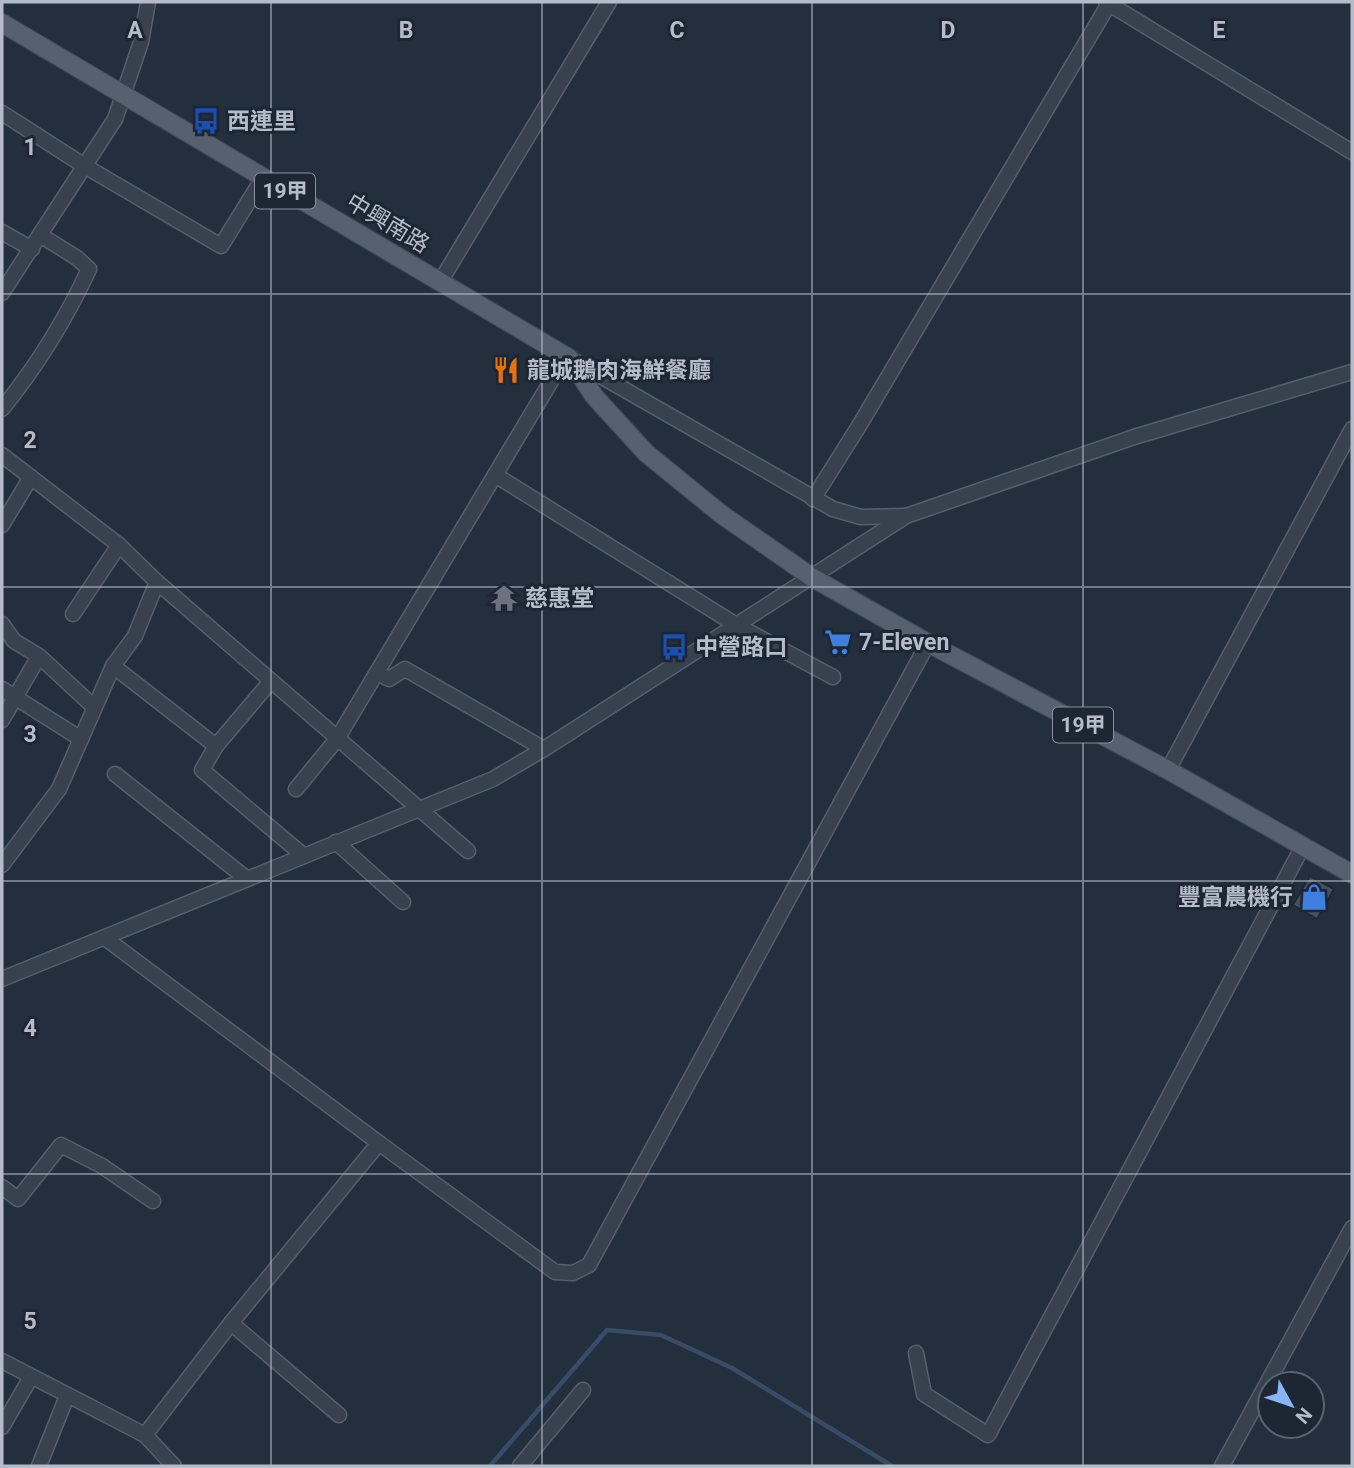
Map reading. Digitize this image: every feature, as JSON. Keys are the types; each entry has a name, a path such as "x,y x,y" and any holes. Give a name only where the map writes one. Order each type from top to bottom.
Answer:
{"main road":[{"name":"中興南路","path":"2,23 566,357"},
{"name":"19甲","path":"566,357 594,396 646,453 721,514 813,578 928,643 1168,770 1352,874"}],"street":[{"path":"2,293 115,119 141,42 148,2"},
{"path":"440,282 610,2"},
{"path":"813,499 859,426 1108,2 1352,152"},
{"path":"2,113 83,165 221,246 263,178"},
{"path":"2,232 32,249"},
{"path":"2,409 23,383 67,313 89,269 77,258 40,235"},
{"path":"296,789 337,739 566,357 833,509 861,517 906,516"},
{"path":"2,979 493,779 738,626 906,516 1134,438 1352,372"},
{"path":"1168,770 1352,429"},
{"path":"2,454 119,545 157,582 468,851"},
{"path":"495,475 738,626 833,677"},
{"path":"2,525 31,477"},
{"path":"73,614 119,545"},
{"path":"2,865 59,789 113,666 135,636 157,582"},
{"path":"2,624 14,641 39,656 94,707"},
{"path":"105,938 555,1272 573,1273 589,1265 928,643"},
{"path":"2,720 8,693 39,656"},
{"path":"113,666 216,746"},
{"path":"377,673 389,679 405,669 544,749"},
{"path":"271,681 216,746 202,770 304,856"},
{"path":"8,693 81,739"},
{"path":"115,774 247,879"},
{"path":"336,842 403,902"},
{"path":"916,1353 924,1394 988,1435 1303,846"},
{"path":"145,1435 231,1323 379,1143"},
{"path":"2,1187 18,1199 61,1144 102,1166 153,1202"},
{"path":"1222,1466 1352,1228"},
{"path":"231,1323 339,1415"},
{"path":"2,1361 145,1435 173,1466"},
{"path":"2,1427 31,1377"},
{"path":"520,1466 583,1390"},
{"path":"39,1466 67,1396"}],"building":[{"name":"豐富農機行","path":"1310,876 1334,889 1317,919 1293,905"}],"waterway":[{"path":"490,1466 607,1330 661,1335 732,1368 892,1466"}],"place":[{"name":"西連里","path":"206,121"},
{"name":"龍城鵝肉海鮮餐廳","path":"506,370"},
{"name":"慈惠堂","path":"504,598"},
{"name":"7-Eleven","path":"838,642"},
{"name":"中營路口","path":"674,647"},
{"name":"豐富農機行","path":"1314,897"}]}
